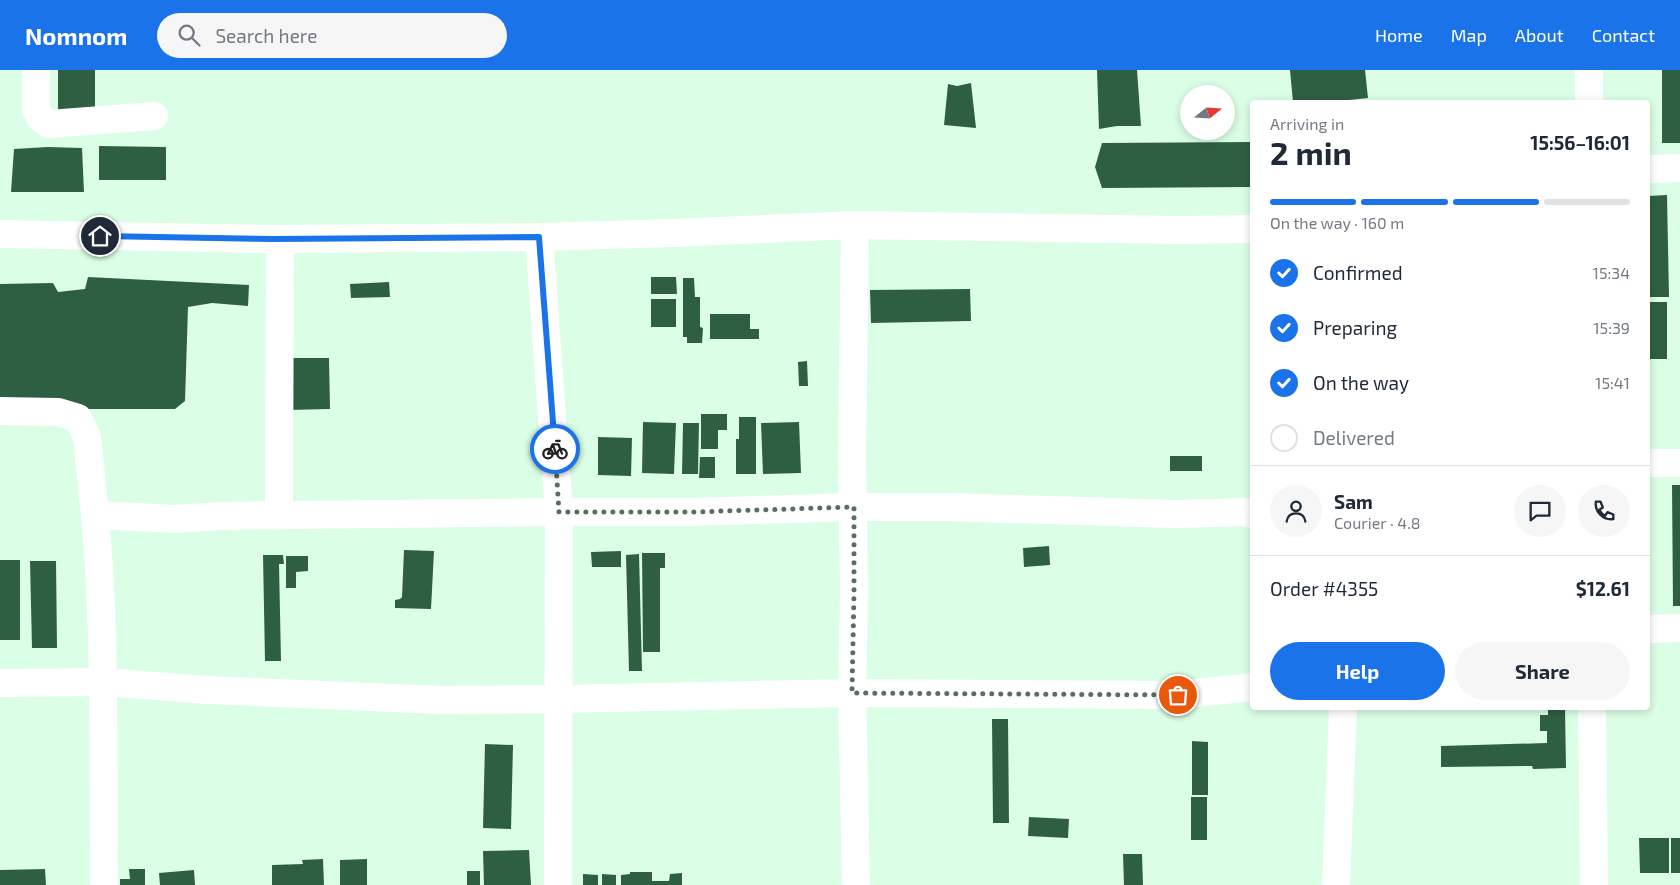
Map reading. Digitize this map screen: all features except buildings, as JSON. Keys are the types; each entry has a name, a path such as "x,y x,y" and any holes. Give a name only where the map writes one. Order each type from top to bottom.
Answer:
{"street":[{"path":"36,70 36,109 40,118 49,124 154,116"},
{"path":"1589,70 1589,100"},
{"path":"1650,169 1680,168"},
{"path":"855,225 852,382 854,507 852,693 856,885"},
{"path":"0,234 280,238 539,237 665,234 855,225 1179,230 1250,229"},
{"path":"539,237 559,512 558,885"},
{"path":"278,516 280,238"},
{"path":"0,412 58,412 78,418 87,437 99,559 104,682 104,885"},
{"path":"1650,463 1680,463"},
{"path":"95,515 176,519 220,516 692,512 854,507 949,507 1176,514 1249,511"},
{"path":"1650,628 1680,628"},
{"path":"0,683 104,682 207,690 440,700 852,693 1178,695 1250,687"},
{"path":"1336,885 1343,710"},
{"path":"1592,710 1594,885"}],"way so far":[{"path":"555,449 559,512 692,512 854,507 852,693 1178,695"}],"route":[{"path":"100,236 272,239 539,237 555,449"}]}
